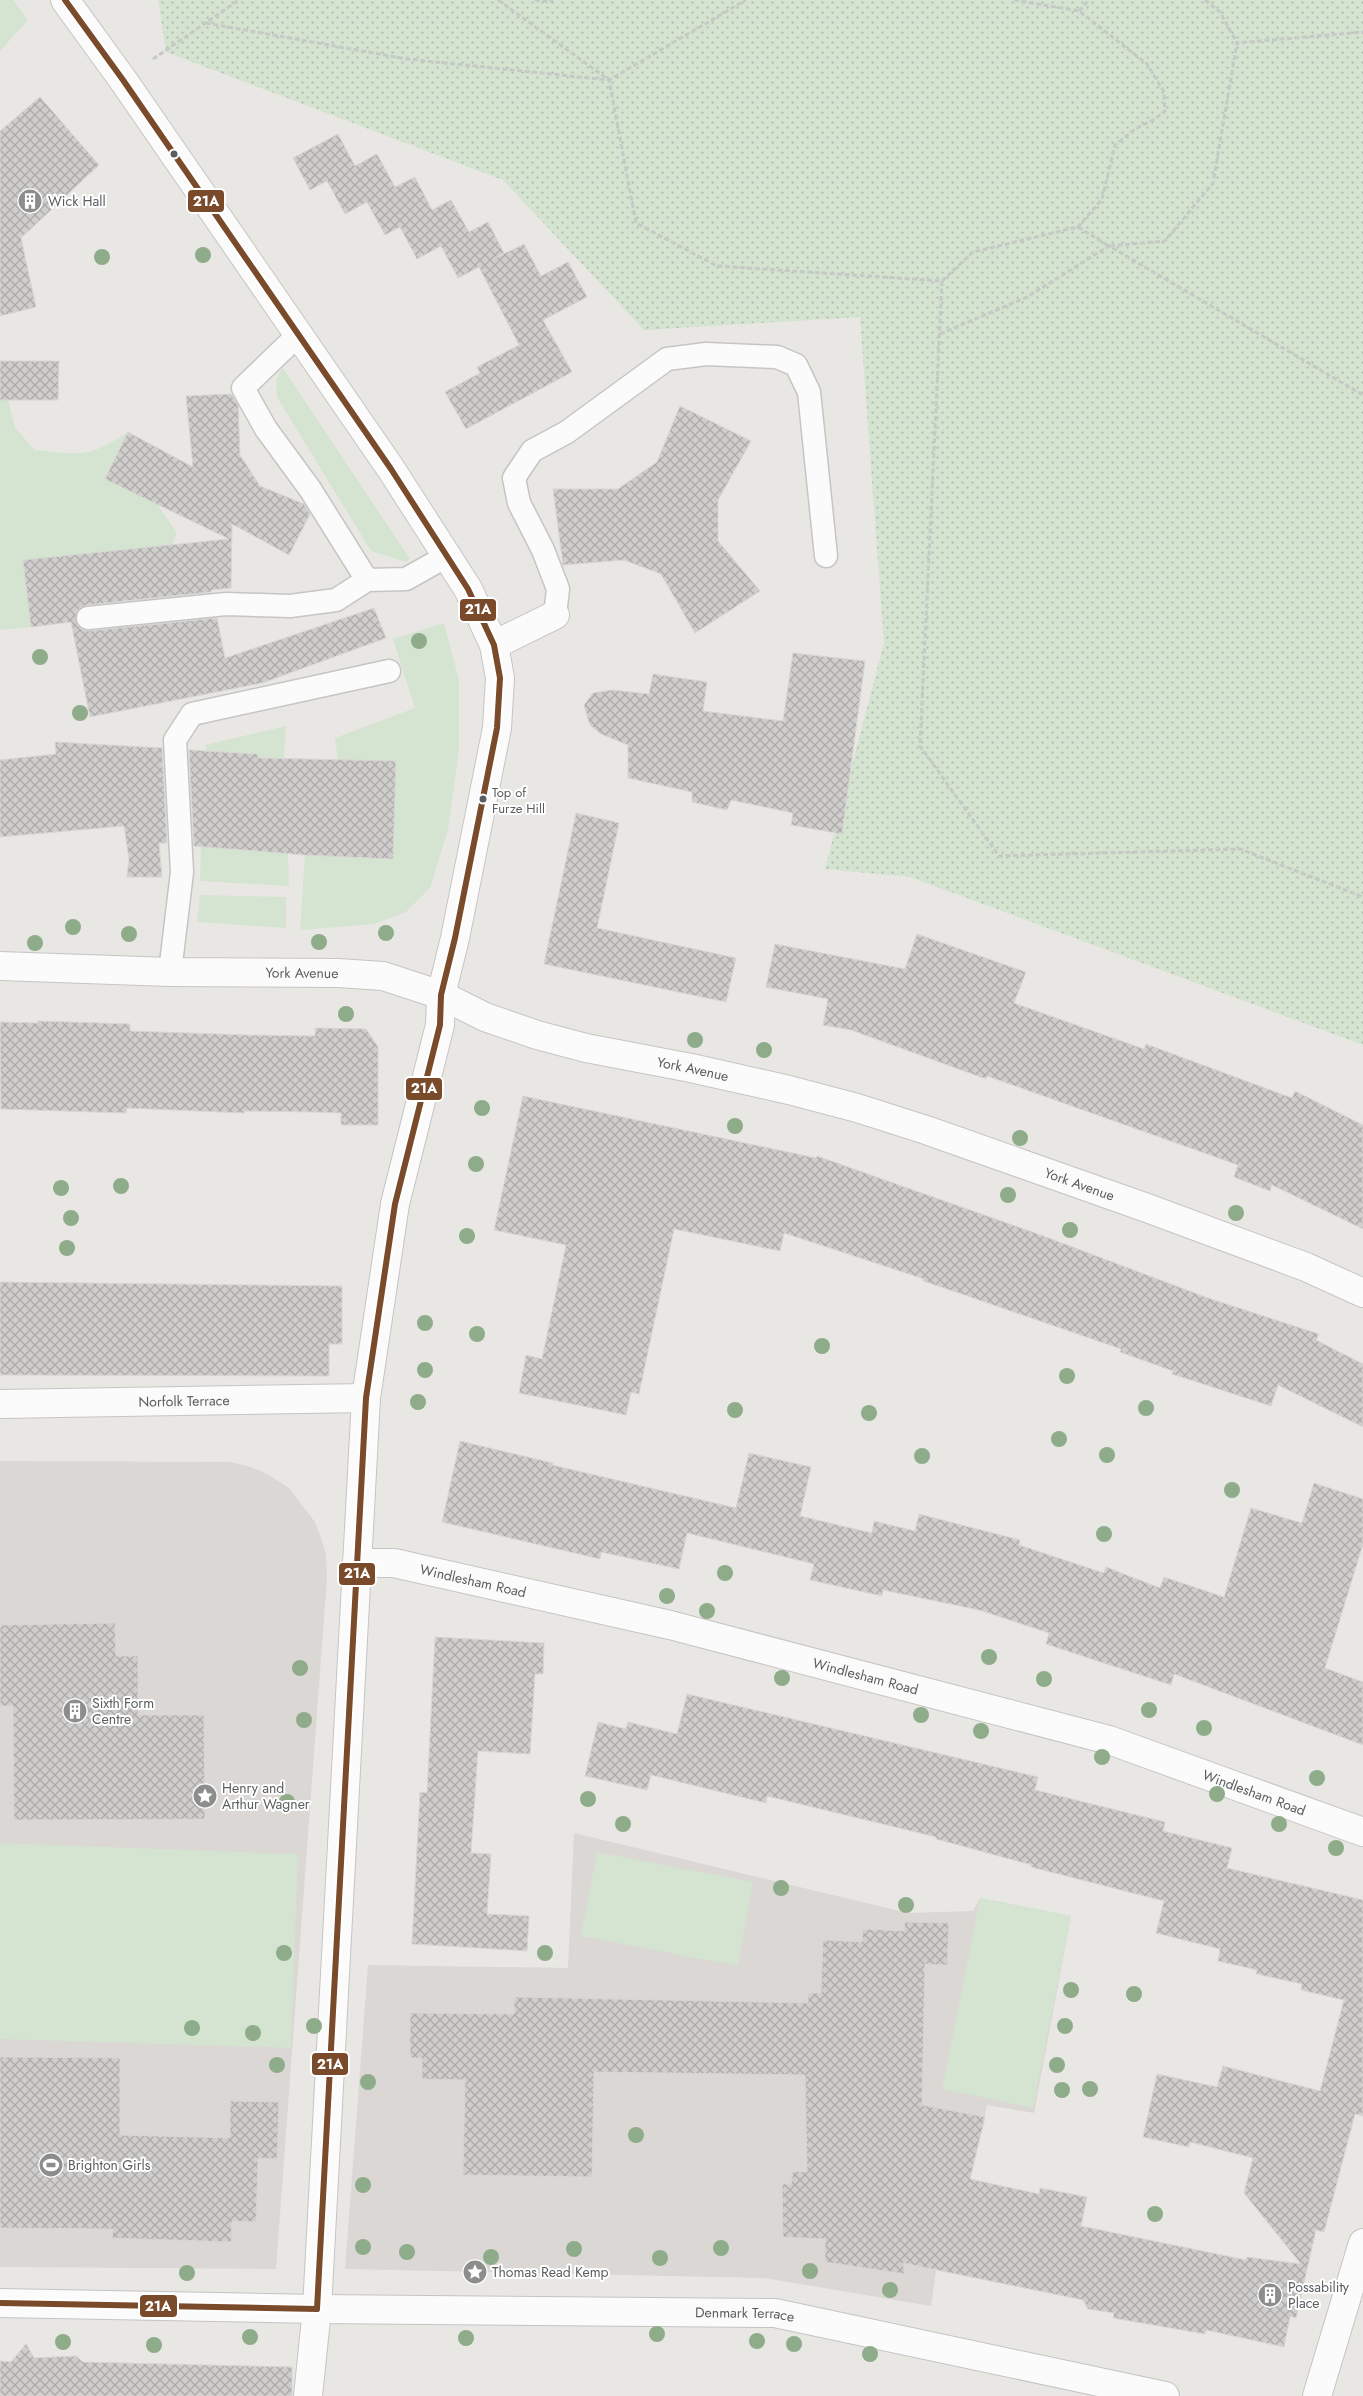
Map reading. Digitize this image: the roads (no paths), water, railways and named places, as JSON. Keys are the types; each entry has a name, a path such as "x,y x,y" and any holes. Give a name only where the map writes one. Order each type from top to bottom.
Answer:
{"street":[{"path":"65,0 123,80 391,469 447,556 468,589 494,645 500,678 497,728 455,938 441,996 440,1025 395,1204 366,1398 317,2309 308,2396"},
{"path":"494,645 555,615"},
{"name":"York Avenue","path":"0,966 170,972 329,973 383,976 441,996 485,1017 537,1035 586,1048 691,1068 788,1090 857,1108 926,1130 1166,1214 1306,1267 1363,1293"},
{"name":"Norfolk Terrace","path":"0,1404 366,1398"},
{"name":"Windlesham Road","path":"357,1563 394,1563 670,1625 1109,1740 1363,1832"},
{"path":"1318,2396 1363,2243"},
{"name":"Denmark Terrace","path":"0,2303 317,2309 775,2313 1165,2396"}],"lane":[{"path":"298,335 243,388 266,429 310,489 367,580"},
{"path":"555,615 558,588 544,550 519,503 514,478 532,451 566,432 667,359 706,354 777,357 796,365 809,392 826,556"},
{"path":"88,618 226,604 290,606 326,602 336,600 367,580 406,579 447,556"},
{"path":"170,972 182,872 176,740 192,714 390,671"}],"place":[{"name":"Wick Hall","path":"30,201"},
{"name":"Top of Furze Hill","path":"483,799"},
{"name":"Sixth Form Centre","path":"75,1711"},
{"name":"Henry and Arthur Wagner","path":"205,1796"},
{"name":"Brighton Girls","path":"51,2165"},
{"name":"Thomas Read Kemp","path":"475,2272"},
{"name":"Possability Place","path":"1270,2295"}]}
